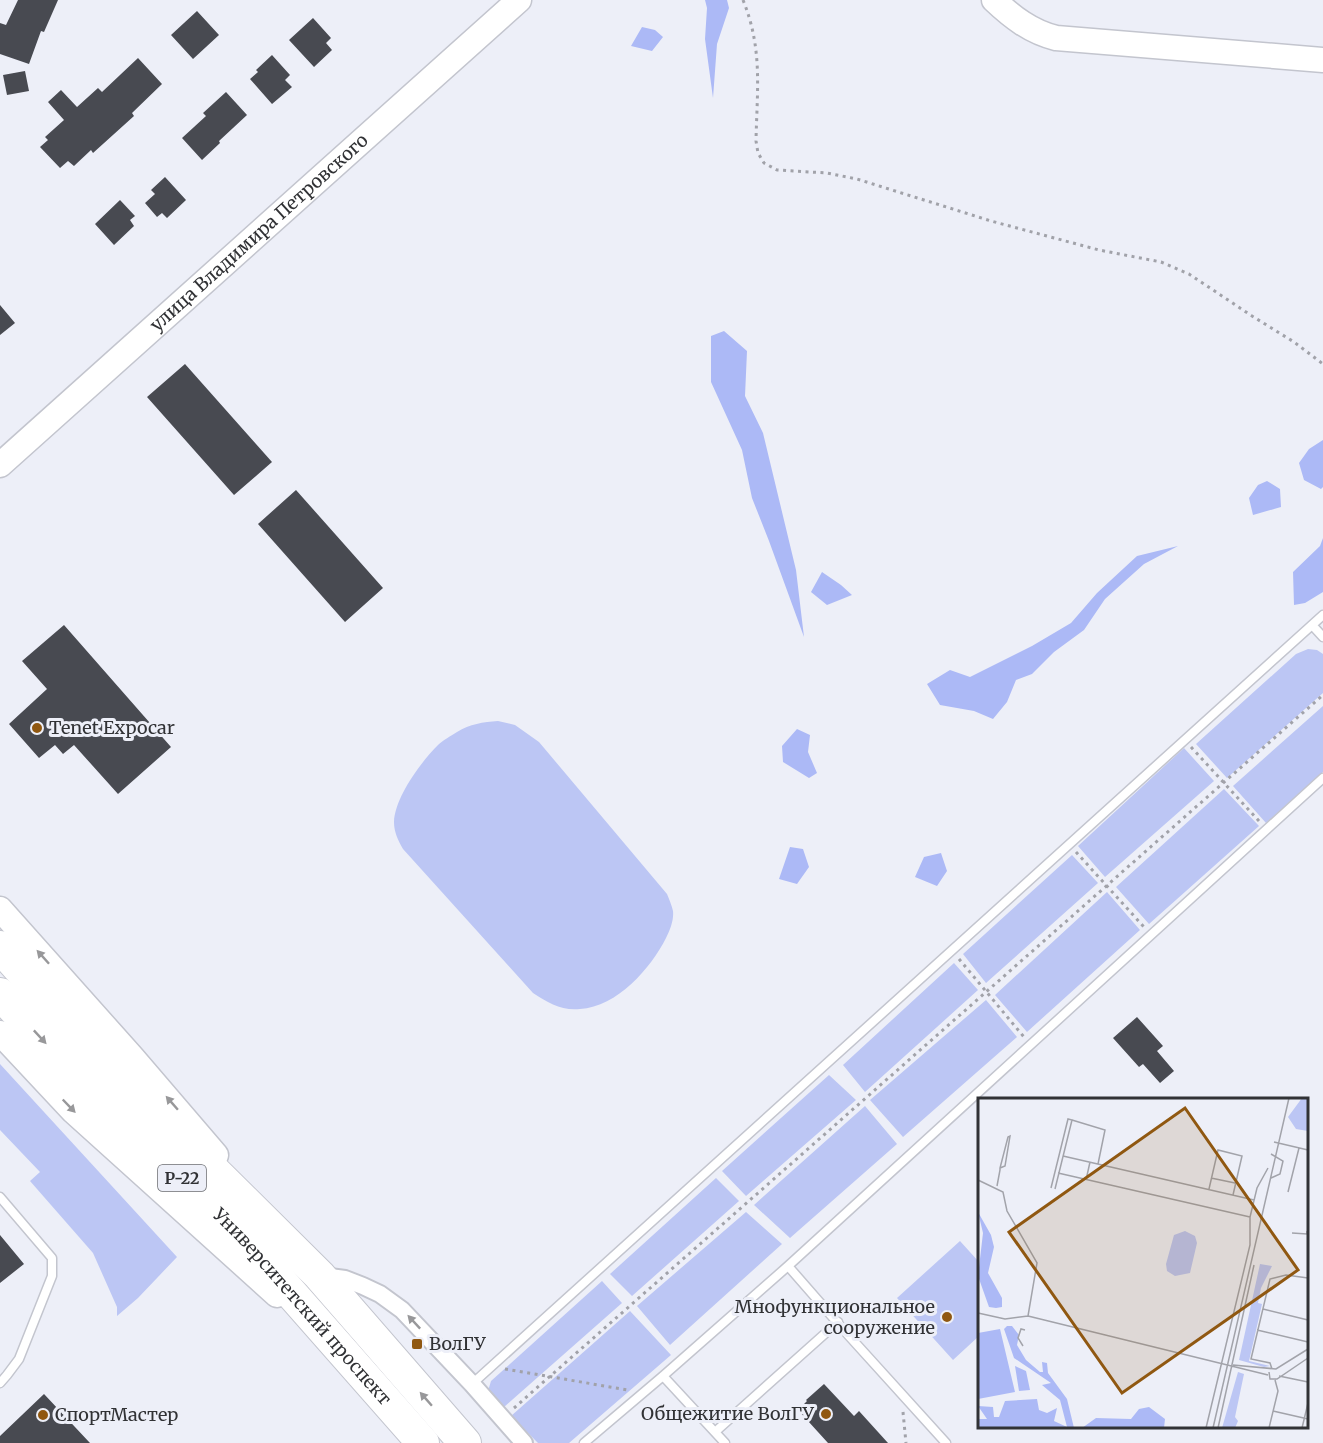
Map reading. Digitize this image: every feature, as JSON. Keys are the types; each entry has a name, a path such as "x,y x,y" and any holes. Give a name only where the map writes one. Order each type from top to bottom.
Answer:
{"highway":[{"name":"Университетский проспект","path":"0,947 115,1072 319,1275 465,1443"},
{"name":"Университетский проспект","path":"0,994 94,1094 240,1235 423,1443"}],"street":[{"name":"улица Владимира Петровского","path":"0,465 519,0"},
{"path":"994,0 1030,28 1056,38 1323,60"},
{"name":"Университетский проспект","path":"0,909 132,1057 319,1275"},
{"name":"Университетский проспект","path":"0,1033 73,1111 357,1367"},
{"path":"319,1275 345,1279 380,1294 395,1304 472,1384 524,1443"}],"lane":[{"path":"472,1384 1323,615"},
{"path":"1312,625 1323,637"},
{"path":"584,1443 788,1266 1323,778"},
{"path":"0,1197 52,1258 52,1276 19,1359 0,1383"},
{"path":"788,1266 946,1443"},
{"path":"715,1432 838,1322"},
{"path":"663,1376 725,1443"}],"path":[{"path":"743,0 755,42 758,67 756,141 764,163 777,170 827,173 857,179 1045,236 1099,250 1161,262 1189,274 1294,342 1323,364"},
{"path":"502,1418 1323,695"},
{"path":"1185,740 1267,829"},
{"path":"1070,844 1152,935"},
{"path":"952,951 1030,1045"},
{"path":"492,1366 645,1392"},
{"path":"903,1396 906,1443"}],"shaded area":[{"path":"705,0 727,0 729,8 717,44 713,98 705,39 707,8"},
{"path":"642,27 655,30 663,37 652,51 631,46"},
{"path":"724,331 747,351 745,396 763,433 796,570 804,637 752,498 742,450 711,382 711,336"},
{"path":"1323,440 1323,487 1321,489 1304,480 1299,463 1309,449"},
{"path":"1267,481 1280,489 1281,507 1253,515 1249,498 1258,485"},
{"path":"1323,538 1323,592 1305,603 1294,605 1293,572 1320,546"},
{"path":"1178,546 1144,564 1105,599 1084,630 1054,652 1032,674 1016,680 1007,702 993,719 974,711 940,705 927,684 950,670 970,677 1032,646 1071,623 1097,593 1137,556"},
{"path":"822,572 852,595 827,605 811,592"},
{"path":"1308,649 1317,650 1323,654 1323,693 1227,778 1196,744 1296,654"},
{"path":"1323,706 1323,772 1266,823 1233,786"},
{"path":"498,721 515,725 539,742 667,894 671,905 672,921 660,950 642,973 620,994 594,1007 573,1009 561,1007 533,993 403,849 397,836 394,822 399,802 410,780 431,752 442,741 462,729"},
{"path":"797,729 810,735 808,752 817,773 809,778 783,762 782,746"},
{"path":"1184,748 1214,781 1105,877 1078,846"},
{"path":"1224,789 1259,826 1149,924 1116,887"},
{"path":"790,847 803,849 809,867 797,884 779,879"},
{"path":"941,853 947,871 937,886 915,877 924,857"},
{"path":"1072,855 1098,883 986,983 963,954"},
{"path":"1107,892 1140,930 1027,1032 995,995"},
{"path":"954,963 978,990 865,1092 843,1065"},
{"path":"986,1000 1017,1037 903,1137 870,1100"},
{"path":"0,1064 177,1257 138,1298 117,1316 117,1307 93,1253 30,1181 40,1172 0,1130"},
{"path":"829,1075 856,1100 746,1196 722,1171"},
{"path":"865,1106 897,1144 790,1238 754,1205"},
{"path":"716,1178 739,1201 632,1296 610,1274"},
{"path":"746,1212 782,1244 670,1345 637,1306"},
{"name":"Мнофункциональное сооружение","path":"960,1241 978,1261 978,1337 953,1360 897,1298"},
{"path":"602,1281 622,1303 504,1407 488,1391 491,1381"},
{"path":"630,1311 671,1355 569,1443 538,1443 511,1416"}],"building":[{"path":"18,0 58,0 44,32 41,31 29,64 0,54 0,23 6,25"},
{"path":"197,11 219,35 193,59 171,35"},
{"path":"313,18 331,38 326,43 332,50 314,67 289,40"},
{"path":"272,55 290,75 285,80 292,87 272,104 250,79"},
{"path":"138,58 162,84 132,113 134,116 93,153 91,150 74,166 68,161 60,168 40,147 48,140 45,137 64,120 48,102 61,90 77,107 98,88 102,92"},
{"path":"25,71 29,91 7,95 3,75"},
{"path":"226,92 247,115 202,160 182,138 206,116 203,113"},
{"path":"165,177 186,200 167,218 162,213 157,217 145,203 155,194 151,190"},
{"path":"120,200 135,216 130,220 134,226 114,245 95,224"},
{"path":"0,305 15,323 0,335"},
{"path":"185,364 272,462 234,495 147,397"},
{"path":"296,490 383,588 345,622 258,524"},
{"path":"64,625 171,747 118,794 74,745 63,754 55,745 39,758 9,724 47,689 22,661"},
{"path":"1137,1017 1163,1046 1157,1051 1174,1071 1160,1083 1143,1064 1139,1067 1113,1038"},
{"path":"0,1235 24,1264 0,1283"},
{"name":"Общежитие ВолГУ","path":"824,1384 854,1416 859,1411 888,1443 828,1443 798,1410"},
{"name":"СпортМастер","path":"44,1394 90,1443 0,1443 0,1436"}],"place":[{"name":"Tenet Expocar","path":"37,728"},
{"name":"Мнофункциональное сооружение","path":"947,1317"},
{"name":"ВолГУ","path":"417,1344"},
{"name":"Общежитие ВолГУ","path":"826,1414"},
{"name":"СпортМастер","path":"43,1415"}]}
